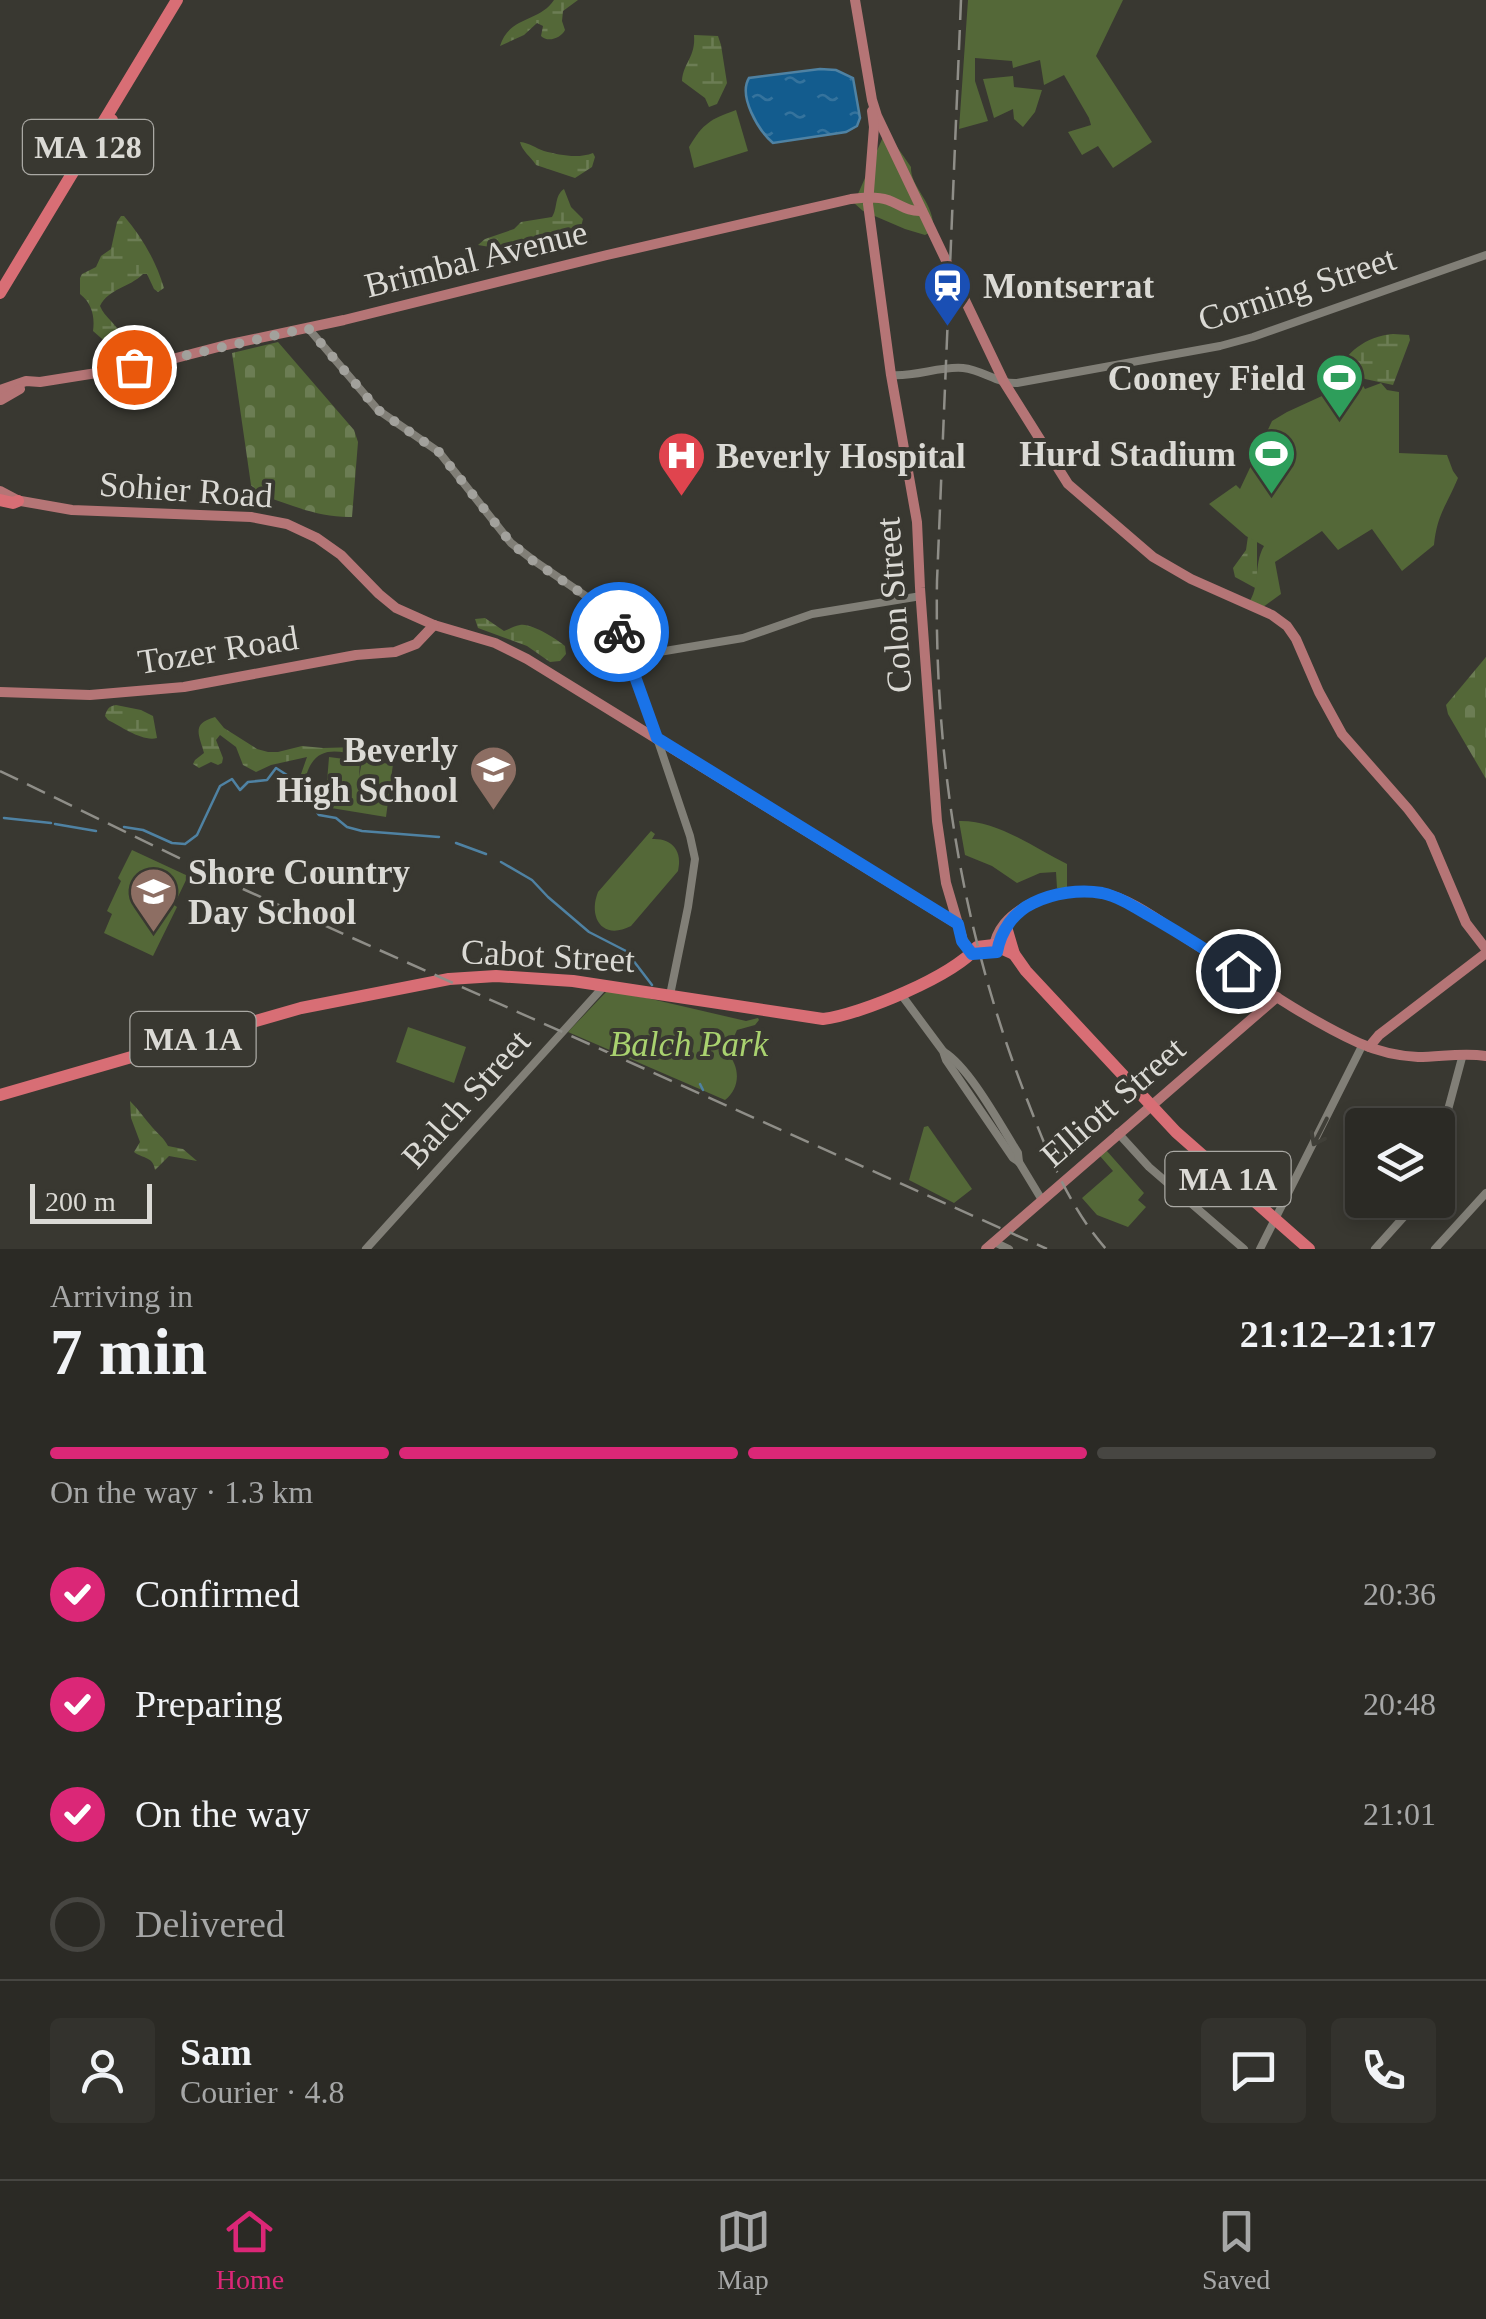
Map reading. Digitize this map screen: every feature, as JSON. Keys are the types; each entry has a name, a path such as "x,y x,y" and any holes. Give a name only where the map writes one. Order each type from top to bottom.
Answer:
{"highway":[{"name":"MA 128","path":"0,278 168,0"},
{"name":"MA 128","path":"0,297 177,0"},
{"path":"102,146 135,69"},
{"path":"0,297 23,270"},
{"path":"0,496 13,503 18,501"},
{"path":"1006,927 1017,958"},
{"name":"Cabot Street","path":"0,1096 269,1017 424,983 496,976 606,984 823,1019 900,994 965,942 995,948"},
{"name":"MA 1A","path":"995,948 1017,958 1187,1143 1309,1249"}],"main road":[{"path":"856,0 872,100 884,132 1004,382 1068,484 1164,564 1287,626 1342,734 1430,838 1466,923 1486,951 1378,1035 1370,1047"},
{"name":"Colon Street","path":"872,100 868,197 891,375 917,522 938,834 946,883 965,942"},
{"path":"873,138 884,132"},
{"path":"868,197 887,200 910,212 922,212"},
{"name":"Brimbal Avenue","path":"40,382 154,364 868,197"},
{"path":"1,401 0,391 26,381 40,382"},
{"path":"1,401 16,390 40,382"},
{"name":"Sohier Road","path":"18,501 98,512 251,516 286,524 330,547 382,596 410,615 503,646 676,750 965,942"},
{"path":"407,648 415,630 410,615"},
{"path":"407,648 434,625"},
{"name":"Tozer Road","path":"0,692 90,695 159,691 407,648"},
{"path":"637,726 645,725 650,718"},
{"path":"664,760 676,750"},
{"path":"995,948 1004,923 1012,914 1046,897 1098,892 1129,904 1277,996 1370,1047 1413,1056 1486,1056"},
{"path":"995,948 1018,912"},
{"name":"Elliott Street","path":"990,1246 1277,996"}],"street":[{"name":"Corning Street","path":"1004,382 1220,346 1486,255"},
{"path":"308,328 378,410 437,450 511,543 605,611 618,630 690,836 695,868 670,995"},
{"path":"891,375 960,368 984,372 1004,382"},
{"path":"628,657 742,638 812,614 920,596"},
{"name":"Balch Street","path":"366,1249 606,984"},
{"path":"900,994 942,1051 951,1056 973,1084 1042,1200"},
{"path":"1260,1249 1370,1047"},
{"path":"1448,1108 1463,1054"},
{"path":"1118,1134 1244,1249"},
{"path":"1435,1249 1486,1193"},
{"path":"1376,1249 1403,1218"},
{"path":"990,1246 1009,1249"}],"green space":[{"path":"554,0 578,0 563,11 565,30 561,35 544,38 543,26 537,23 524,35 500,46 510,29"},
{"path":"968,0 1123,0 1096,56 1152,142 1113,168 1098,146 1082,155 1068,132 1091,125 1089,118 1064,75 1044,85 1040,60 1013,68 1012,61 975,58 975,81 988,121 959,129"},
{"path":"694,35 718,36 721,45 727,83 717,104 709,107 705,98 682,81"},
{"path":"1013,76 1014,87 1042,90 1035,112 1023,127 1014,119 1013,109 994,118 983,79"},
{"path":"736,110 748,151 694,168 689,147 699,132 714,119"},
{"path":"883,137 895,144 911,167 914,182 931,212 933,231 925,235 863,211 854,203"},
{"path":"520,142 556,154 593,153 595,157 592,167 575,178 536,165"},
{"path":"564,189 571,207 583,219 579,235 560,245 529,251 510,244 496,248 478,245 521,222 552,217"},
{"path":"121,216 148,250 164,288 158,292 147,274 143,274 104,300 100,306 121,335 109,345 93,331 92,311 80,294 80,278 111,249"},
{"path":"1393,334 1409,335 1410,340 1393,385 1357,374 1335,378 1338,367 1358,347"},
{"path":"278,342 354,430 358,442 352,517 304,509 256,493 251,485 232,353"},
{"path":"1359,379 1365,389 1381,383 1387,390 1399,392 1399,453 1447,455 1458,478 1440,517 1434,545 1402,571 1372,529 1338,550 1322,531 1275,562 1281,594 1259,610 1248,604 1264,546 1209,504 1236,485 1240,489 1272,421"},
{"path":"1248,536 1257,541 1257,589 1235,577 1233,568 1246,550"},
{"path":"485,618 504,631 520,625 537,628 565,646 566,654 560,661 550,662 527,646 478,628 475,619"},
{"path":"1486,657 1486,779 1446,705"},
{"path":"116,705 153,716 157,738 139,736 108,720 108,710"},
{"path":"215,717 224,728 268,752 302,746 358,747 396,757 330,752 319,756 310,766 304,785 300,777 307,757 256,772 243,765 236,747 220,735 216,740 222,763 211,762 199,768 193,764 204,753 200,726"},
{"path":"329,757 360,761 359,777 362,761 393,764 386,817 325,807"},
{"path":"959,821 1001,830 1067,864 1067,888 1057,888 1056,872 1040,873 1017,883 992,866 965,855"},
{"path":"651,831 655,834 652,839 674,847 679,857 678,871 631,926 612,931 605,928 596,918 598,892"},
{"path":"132,850 188,876 153,956 104,933 112,914 107,911 121,881 118,878"},
{"name":"Balch Park","path":"607,991 746,1021 758,1018 755,1025 737,1030 727,1053 736,1071 736,1084 730,1095 725,1100 568,1032"},
{"path":"408,1027 466,1047 454,1083 396,1062"},
{"path":"130,1101 168,1146 183,1149 197,1161 169,1156 155,1170 150,1160 134,1152 140,1142 131,1118"},
{"path":"928,1126 972,1189 954,1203 909,1180 924,1127"},
{"path":"1106,1150 1144,1193 1138,1200 1146,1207 1128,1227 1097,1215 1082,1198 1113,1171 1100,1156"}],"water":[{"path":"836,70 853,78 860,118 857,126 846,132 773,143 761,130 748,103 749,78"}],"waterway":[{"path":"124,827 185,844 197,835 220,786 232,779 240,790 248,782 267,780 276,768 290,777 319,815 336,818 347,827 439,837"},
{"path":"4,818 51,823"},
{"path":"55,824 96,831"},
{"path":"456,843 486,854"},
{"path":"501,862 532,880 589,932 626,951 652,985"},
{"path":"700,1084 703,1090"}],"railway":[{"path":"961,0 937,581 937,648 947,780 969,911 1005,1039 1061,1179 1081,1216 1106,1249"},
{"path":"0,771 243,889 1047,1249"}],"way so far":[{"path":"134,367 308,328 378,410 439,452 511,543 596,603 619,632"}],"place":[{"name":"Montserrat","path":"948,328"},
{"name":"Cooney Field","path":"1340,420"},
{"name":"Hurd Stadium","path":"1271,496"},
{"name":"Beverly Hospital","path":"681,498"},
{"name":"Beverly High School","path":"493,812"},
{"name":"Shore Country Day School","path":"153,934"}],"route":[{"path":"619,632 657,738 958,924 962,941 972,954 997,952 1008,924 1032,903 1059,894 1098,892 1129,904 1238,971"}]}
